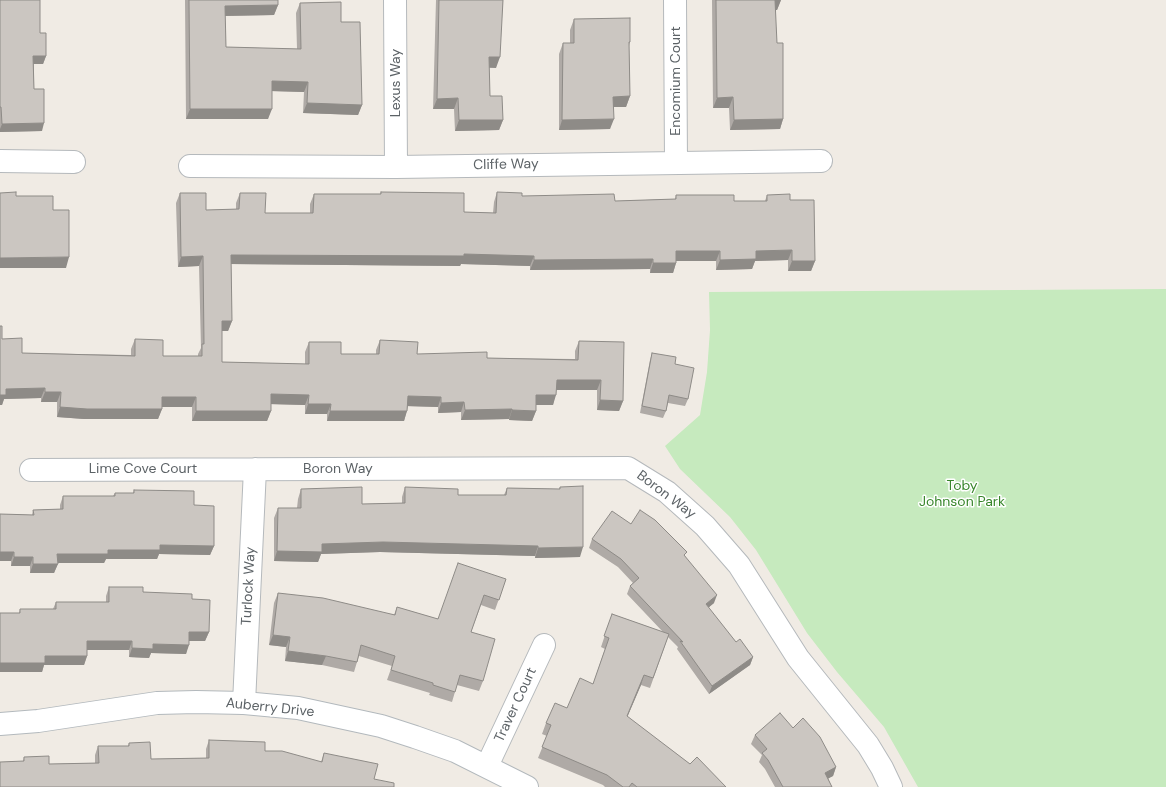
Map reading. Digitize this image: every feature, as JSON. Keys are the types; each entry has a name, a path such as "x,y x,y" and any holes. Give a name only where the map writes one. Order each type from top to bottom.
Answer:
{"street":[{"name":"Lexus Way","path":"395,0 396,166"},
{"name":"Encomium Court","path":"675,0 676,163"},
{"path":"0,161 74,162"},
{"name":"Cliffe Way","path":"190,166 396,166 821,161"},
{"name":"Boron Way","path":"255,469 628,468 667,492 705,526 739,564 798,658 868,745 882,768 891,787"},
{"name":"Lime Cove Court","path":"31,470 255,469"},
{"name":"Turlock Way","path":"244,703 255,469"},
{"name":"Traver Court","path":"487,766 544,645"},
{"name":"Auberry Drive","path":"0,724 38,721 157,703 244,703 298,708 381,726 455,751 527,787"}],"green space":[{"name":"Toby Johnson Park","path":"1166,289 1166,787 918,787 884,727 837,672 807,633 756,550 730,517 680,469 665,446 700,415 707,372 710,330 709,292"}],"building":[{"path":"0,0 40,0 40,33 46,33 46,56 33,56 34,89 44,89 44,123 2,124 0,107"},
{"path":"189,0 278,0 278,5 225,6 226,47 301,49 300,3 341,2 341,22 360,22 362,105 307,103 308,82 272,81 272,109 190,109"},
{"path":"439,0 503,0 500,57 489,57 490,96 502,96 503,120 459,120 458,98 437,99"},
{"path":"716,0 775,0 777,43 783,43 783,119 734,120 733,97 717,98"},
{"path":"630,18 630,96 613,97 614,119 562,120 563,43 574,43 574,19"},
{"path":"16,192 16,196 53,196 53,210 69,210 69,257 0,258 0,193"},
{"path":"381,192 464,193 464,212 496,213 497,192 522,193 522,196 614,194 615,201 676,199 676,195 734,195 734,201 767,201 767,195 790,194 790,200 814,200 815,261 792,261 792,250 756,251 756,259 720,260 720,251 676,251 676,263 653,263 653,259 534,260 534,256 464,254 464,256 231,255 232,321 222,321 222,362 309,364 309,342 341,342 341,354 379,354 380,340 418,342 417,354 487,352 487,358 578,360 579,341 624,342 623,401 600,400 601,380 557,380 556,395 536,395 536,411 512,409 465,410 464,402 441,403 441,397 408,396 407,411 330,411 331,404 308,404 309,395 271,394 271,411 196,411 196,397 162,397 162,409 87,409 60,407 61,392 45,392 45,388 6,389 6,395 0,395 0,326 2,326 2,339 22,338 22,353 135,356 135,339 163,340 163,356 202,356 202,344 204,344 203,256 181,257 180,193 206,193 206,210 239,209 240,193 266,193 265,213 313,213 314,194 381,194"},
{"path":"652,353 676,357 675,364 694,368 688,399 669,395 666,411 642,406"},
{"path":"583,486 583,547 538,548 538,546 383,542 322,544 322,552 277,551 278,508 301,508 301,489 362,487 362,504 405,503 405,487 458,489 458,495 506,495 507,488 560,489 560,487"},
{"path":"134,490 194,491 194,505 214,506 214,546 160,545 160,550 108,550 108,554 57,554 58,564 33,564 33,557 14,557 14,552 0,552 0,514 34,515 33,510 63,509 63,496 115,496 115,493 134,493"},
{"path":"640,510 655,520 687,552 684,555 717,595 706,604 736,642 740,639 753,657 712,686 680,641 683,642 630,586 639,578 621,559 592,539 612,511 631,524"},
{"path":"458,563 506,579 499,600 484,595 471,632 495,639 483,681 460,675 455,692 433,685 433,683 391,670 395,656 361,645 357,662 288,651 290,637 273,635 278,593 323,598 395,615 397,607 438,619"},
{"path":"109,587 143,587 143,592 192,594 192,599 210,600 209,632 189,632 189,645 153,644 153,649 132,648 132,641 87,641 87,656 45,656 45,663 0,663 0,613 20,613 20,609 56,609 56,602 109,602"},
{"path":"612,614 669,634 653,678 644,675 627,716 690,764 697,757 726,787 637,787 632,783 629,787 623,787 607,775 542,747 551,725 546,723 555,703 567,708 580,678 593,684 609,638 604,636"},
{"path":"780,713 793,728 803,718 820,737 836,767 825,773 832,787 783,787 768,760 762,753 767,749 755,735"},
{"path":"209,740 265,742 265,751 282,751 322,762 324,753 378,764 374,779 394,783 394,787 0,787 0,762 24,761 24,757 49,756 49,764 99,763 98,746 129,746 129,743 150,742 151,759 209,758"}]}
